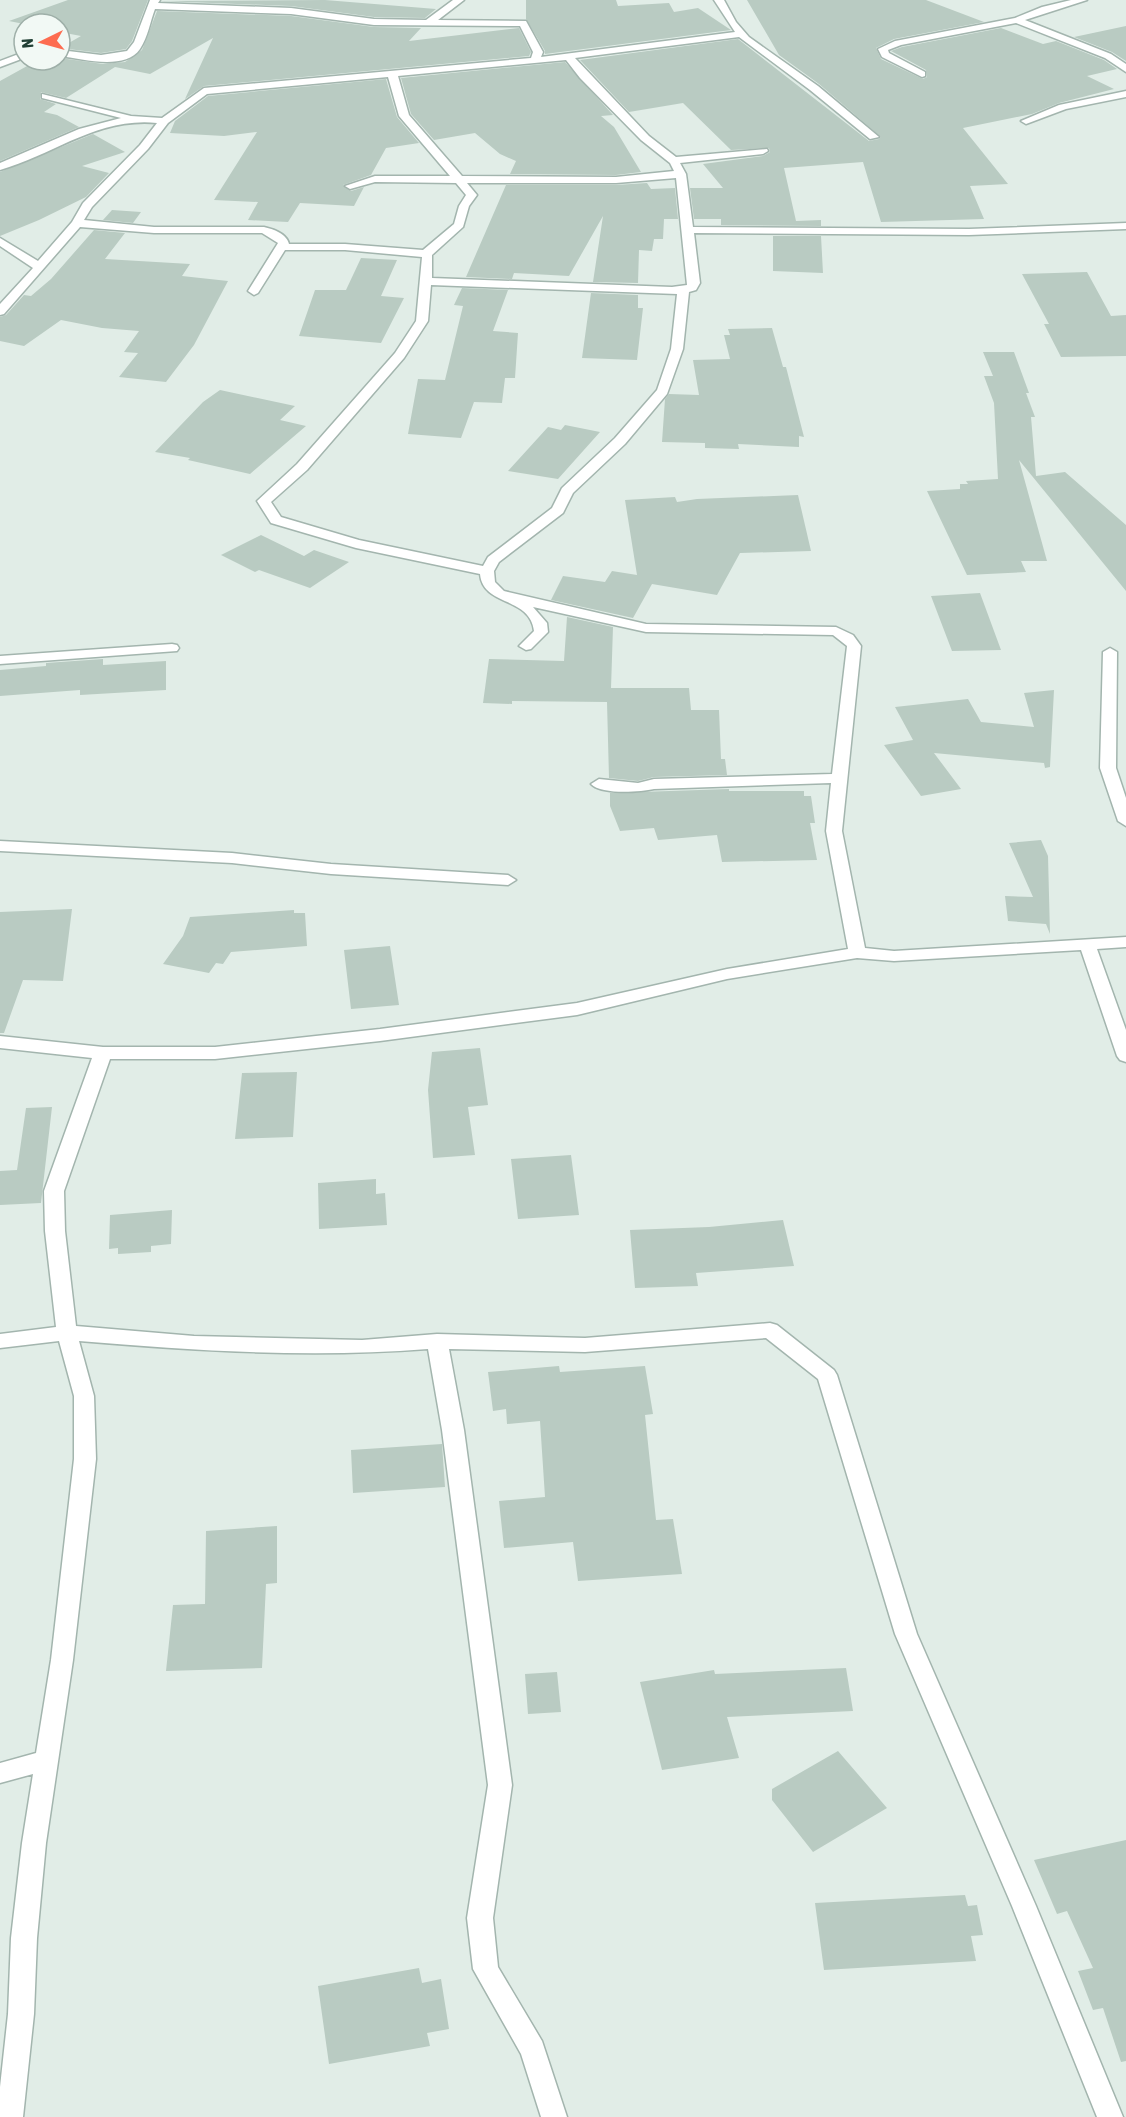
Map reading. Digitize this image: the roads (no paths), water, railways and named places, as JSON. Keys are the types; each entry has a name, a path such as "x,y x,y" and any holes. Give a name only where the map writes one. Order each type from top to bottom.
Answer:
{"street":[{"path":"426,24 459,0"},
{"path":"719,0 741,34 874,137"},
{"path":"922,74 885,55 883,49 898,43 1017,20 1045,9 1082,0"},
{"path":"72,54 101,58 125,55 135,50 153,3 291,11 374,22 523,23 538,52 535,58"},
{"path":"1017,20 1108,56 1126,69"},
{"path":"0,311 77,223 87,205 144,147 165,121 204,91 347,79 392,72 471,67 535,58 569,57 580,53 741,34"},
{"path":"427,281 683,291 692,288 694,283 681,174 674,160 663,149 646,140 614,104 581,75 569,57"},
{"path":"281,247 345,247 426,254 459,225 464,206 472,195 404,116 392,72"},
{"path":"1026,121 1063,107 1126,94"},
{"path":"46,96 135,118 165,121"},
{"path":"0,167 83,131 135,118"},
{"path":"674,160 763,151"},
{"path":"350,186 375,179 458,177 616,180 681,174"},
{"path":"77,223 170,230 264,230 276,235 284,242 254,291"},
{"path":"688,230 969,232 1126,226"},
{"path":"0,241 39,267"},
{"path":"426,254 428,257 427,281 422,321 400,355 302,467 264,501 276,520 356,544 487,571"},
{"path":"683,291 677,349 663,391 620,441 567,491 558,510 493,560 487,571 488,583 500,594 646,628 836,631 848,638 854,646 834,831 857,953"},
{"path":"518,599 540,623 541,632 526,646"},
{"path":"0,660 172,648"},
{"path":"1110,652 1108,768 1126,821"},
{"path":"599,784 638,788 654,784 841,778"},
{"path":"0,846 232,858 331,869 508,880"},
{"path":"0,1042 103,1053 215,1053 380,1035 577,1009 726,974 857,953 894,956 1126,942"},
{"path":"1088,944 1126,1056"},
{"path":"10,2117 21,2014 25,1926 34,1843 62,1660 85,1459 84,1396 67,1333 55,1231 54,1191 103,1053"},
{"path":"0,1341 67,1333 194,1343 362,1347 437,1341 585,1344 770,1330 827,1375 906,1634 1024,1906 1110,2117"},
{"path":"437,1341 456,1453 500,1785 480,1918 486,1969 533,2050 554,2117"},
{"path":"0,1773 47,1760"}]}
